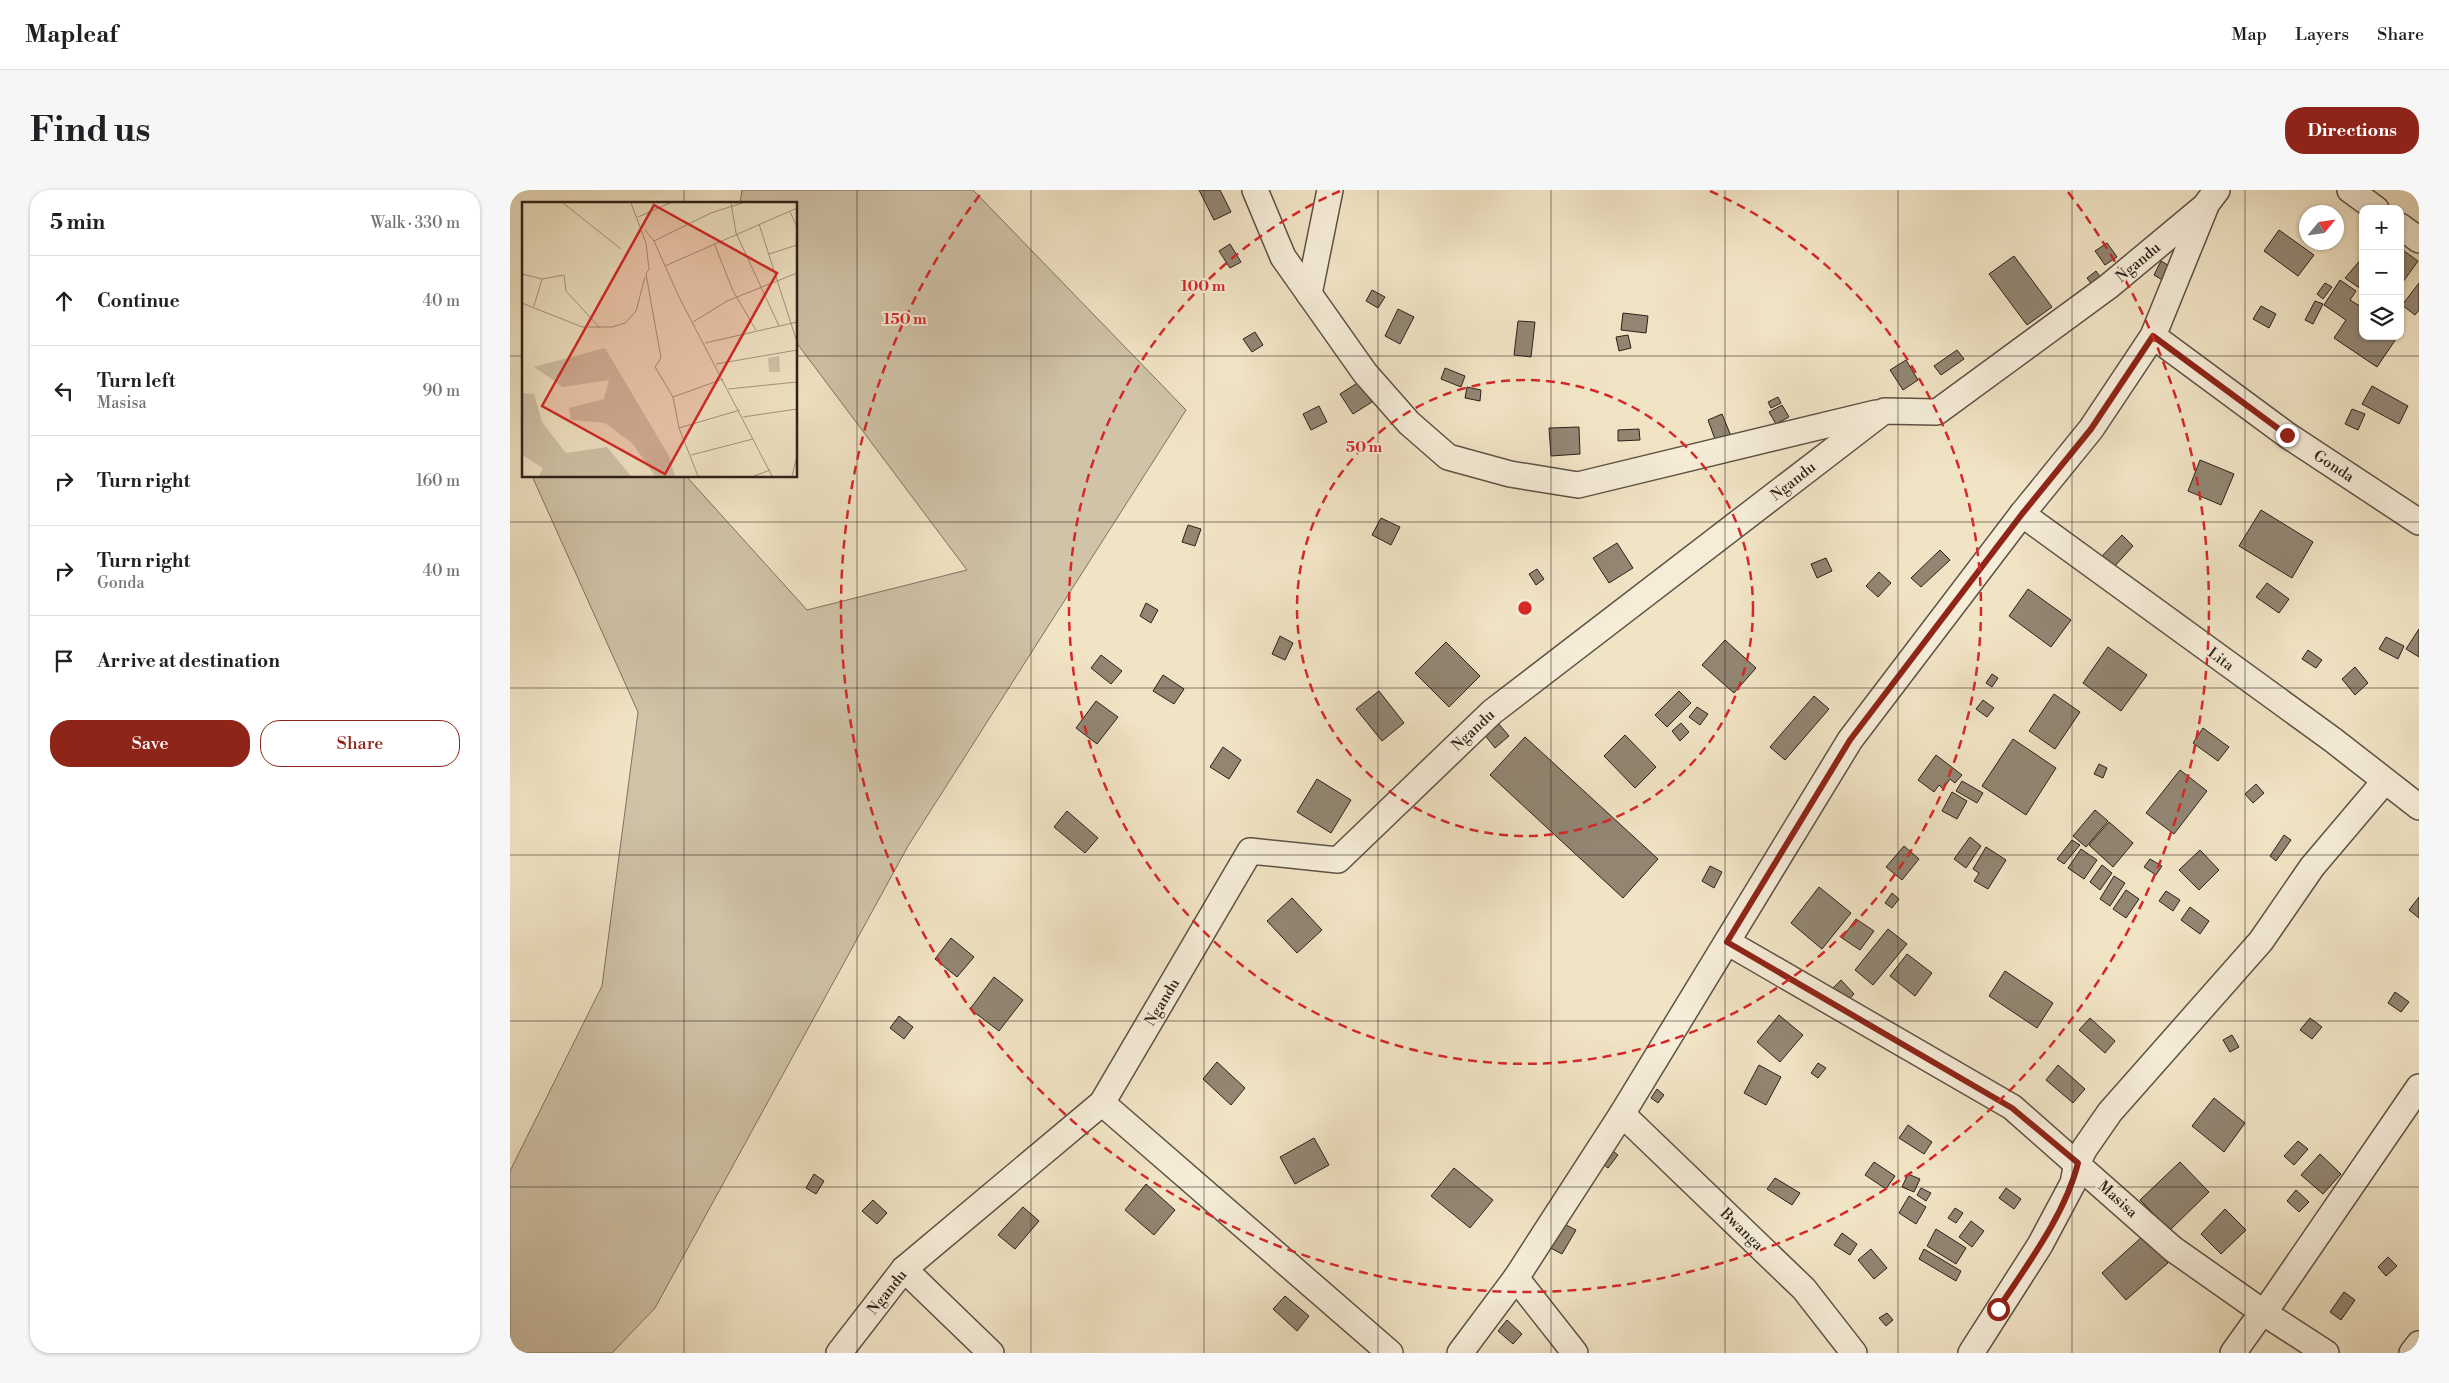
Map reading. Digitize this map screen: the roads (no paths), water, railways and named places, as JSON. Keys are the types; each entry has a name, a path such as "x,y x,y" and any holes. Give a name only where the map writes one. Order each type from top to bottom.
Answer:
{"street":[{"path":"1255,190 1283,257 1365,373 1409,422 1448,456 1510,474 1578,485 1884,411"},
{"path":"1309,294 1330,190"},
{"path":"2350,190 2371,205"},
{"path":"1460,1353 1516,1278 1622,1114 1850,740 2022,514 2091,429 2153,336 2211,198"},
{"name":"Ngandu","path":"839,1353 904,1269 1102,1103 1250,851 1338,860 1492,712 1884,411 1937,412 2109,286 2211,198"},
{"path":"2404,229 2419,240"},
{"name":"Gonda","path":"2153,336 2287,435 2419,522"},
{"name":"Lita","path":"2022,514 2333,740 2384,782 2419,807"},
{"path":"1971,1353 2040,1245 2073,1183 2078,1163 2085,1148 2110,1112 2261,941 2312,867 2384,782"},
{"name":"Masisa","path":"1727,942 2012,1108 2078,1163 2173,1249 2264,1313 2326,1353"},
{"path":"2233,1353 2261,1314 2264,1313 2419,1087"},
{"path":"1102,1103 1390,1353"},
{"name":"Bwanga","path":"1622,1114 1804,1289 1854,1353"},
{"path":"904,1269 991,1353"},
{"path":"1516,1278 1575,1353"},
{"path":"2412,1353 2419,1344"}]}
